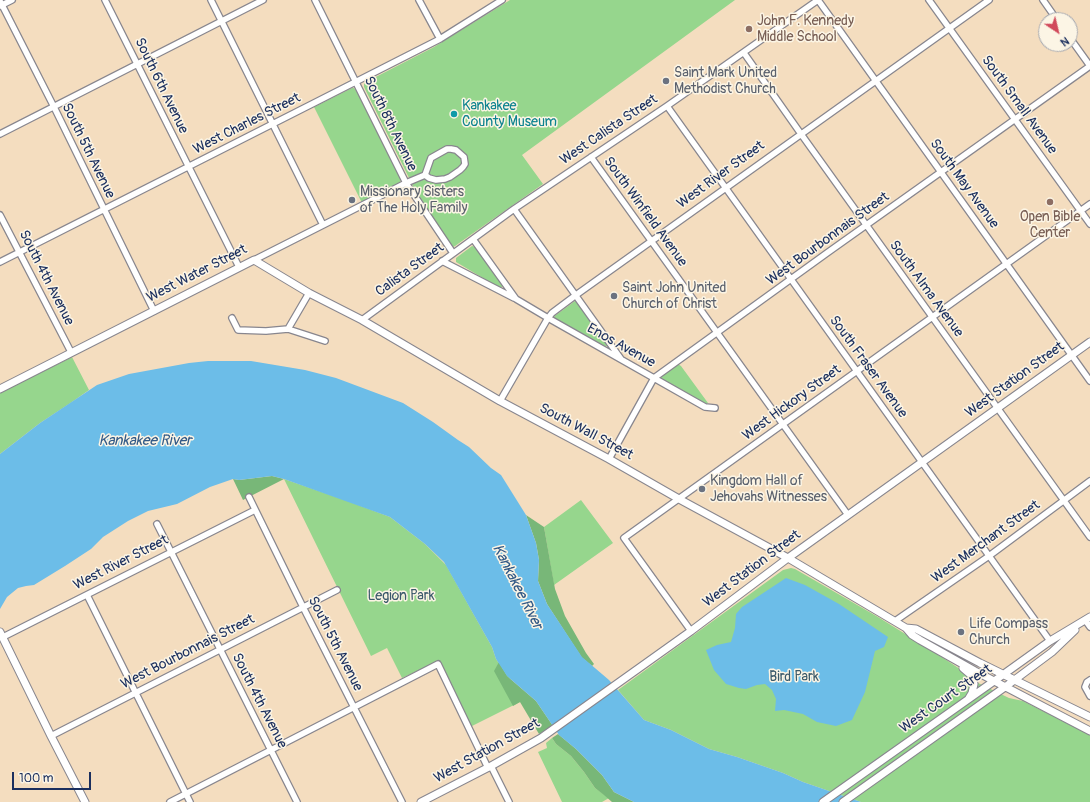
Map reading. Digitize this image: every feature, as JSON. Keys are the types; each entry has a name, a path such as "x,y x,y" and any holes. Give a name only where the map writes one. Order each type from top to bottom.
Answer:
{"main road":[{"name":"West Water Street","path":"0,389 254,260"},
{"name":"South Wall Street","path":"254,260 309,293 362,320 500,401 609,459 788,558 895,621 906,628 912,635 1005,687 1090,731"},
{"name":"West Station Street","path":"421,802 490,767 541,738 691,631 788,558 1090,342"},
{"name":"West Court Street","path":"823,802 1050,641 1088,618"},
{"name":"West Court Street","path":"843,802 1052,652 1088,618"},
{"name":"South Wall Street","path":"906,628 916,629 980,663 1090,717"},
{"path":"1,636 84,802"},
{"path":"939,650 948,658 968,671 973,678 974,688 968,699"}],"street":[{"path":"1,4 12,0"},
{"name":"South 6th Avenue","path":"105,0 239,267"},
{"path":"211,0 323,225"},
{"path":"0,134 263,0"},
{"name":"South 8th Avenue","path":"315,0 406,183 453,253"},
{"path":"419,0 440,39"},
{"name":"West Charles Street","path":"0,262 440,39 502,0"},
{"name":"West Calista Street","path":"472,239 744,53 818,0"},
{"name":"South May Avenue","path":"818,0 1090,381"},
{"name":"South Small Avenue","path":"929,0 1090,224"},
{"name":"West River Street","path":"500,401 548,318 552,314 651,241 989,0"},
{"path":"1043,0 1051,12"},
{"name":"South 5th Avenue","path":"1,4 54,107 103,210 154,311"},
{"path":"1078,49 1090,66"},
{"name":"South Alma Avenue","path":"744,53 800,134 1090,538"},
{"name":"West Bourbonnais Street","path":"609,459 654,378 1090,66"},
{"name":"South Fraser Avenue","path":"667,106 1050,641"},
{"path":"447,149 456,150 464,157 463,167 450,177 436,180 424,175 432,158 447,149"},
{"name":"South Winfield Avenue","path":"591,157 848,515"},
{"name":"West Water Street","path":"254,260 424,175"},
{"name":"West Hickory Street","path":"691,631 624,538 1090,204"},
{"path":"514,209 622,361"},
{"name":"South 4th Avenue","path":"0,215 71,352"},
{"name":"Calista Street","path":"362,320 472,239"},
{"name":"Enos Avenue","path":"472,239 516,299"},
{"name":"Enos Avenue","path":"442,261 516,299 622,361 705,407 715,408"},
{"path":"288,329 309,293"},
{"path":"232,318 238,330 266,331 288,329 325,341"},
{"name":"West Merchant Street","path":"895,621 989,556 1090,481"},
{"name":"South 5th Avenue","path":"249,497 402,802"},
{"name":"West River Street","path":"1,636 87,595 255,510"},
{"name":"South 4th Avenue","path":"157,524 297,802"},
{"name":"West Bourbonnais Street","path":"51,736 337,590"},
{"path":"87,595 190,802"},
{"path":"1088,618 1090,627"},
{"path":"170,802 438,664 509,802"},
{"path":"1090,680 1087,682 1085,687 1090,696"}],"green space":[{"path":"510,0 735,0 522,155 543,184 453,247 414,188 364,87 364,84 434,47"},
{"path":"354,88 357,92 401,179 400,183 362,203 314,107"},
{"path":"472,246 475,247 503,285 502,287 498,287 456,262 456,258"},
{"path":"577,301 608,346 605,346 555,319 554,316"},
{"path":"72,357 89,390 40,423 0,454 0,393"},
{"path":"678,364 708,403 706,404 662,379 662,376"},
{"path":"272,476 284,479 243,500 233,479 239,480"},
{"name":"Legion Park","path":"284,479 390,517 425,544 446,565 492,647 496,659 524,700 470,727 439,661 402,678 387,648 371,656"},
{"path":"581,500 613,543 554,585 544,527"},
{"path":"526,515 544,527 555,589 565,616 594,664 592,666 582,658 547,604 538,581 539,560 536,543"},
{"name":"Bird Park","path":"791,568 878,617 963,671 970,679 1009,698 1023,701 1090,735 1090,802 861,802 803,782 783,773 709,749 671,730 644,720 618,690 783,570"},
{"path":"499,662 507,676 536,701 553,726 539,734 520,702 513,706 494,671"},
{"path":"558,734 576,749 602,775 614,792 634,802 612,802 595,788 571,756 556,744 552,738"},
{"path":"552,738 556,744 571,756 595,788 609,798 602,802 562,802 538,752 547,748 546,743"}],"water":[{"name":"Kankakee River","path":"208,361 251,361 305,370 336,378 403,403 469,447 491,468 501,475 526,515 536,543 539,560 538,581 547,604 582,657 609,680 644,720 671,730 709,749 783,773 803,782 861,802 634,802 614,792 602,775 576,749 559,735 536,701 507,676 496,659 492,647 444,562 425,544 390,517 272,476 239,480 233,479 210,487 177,504 148,511 128,521 103,537 91,549 34,585 18,588 7,597 0,609 0,454 40,423 97,385 129,374"},
{"path":"786,578 805,585 839,604 888,637 884,647 875,651 865,692 852,720 836,726 817,722 803,714 784,710 775,711 776,699 772,690 765,684 746,689 739,688 726,684 714,670 706,650 717,645 731,642 735,628 736,614 742,607"}],"place":[{"name":"John F. Kennedy Middle School","path":"749,29"},
{"name":"Saint Mark United Methodist Church","path":"666,81"},
{"name":"Kankakee County Museum","path":"454,114"},
{"name":"Missionary Sisters of The Holy Family","path":"352,200"},
{"name":"Open Bible Center","path":"1050,202"},
{"name":"Saint John United Church of Christ","path":"614,296"},
{"name":"Kingdom Hall of Jehovahs Witnesses","path":"702,489"},
{"name":"Life Compass Church","path":"961,632"}]}
